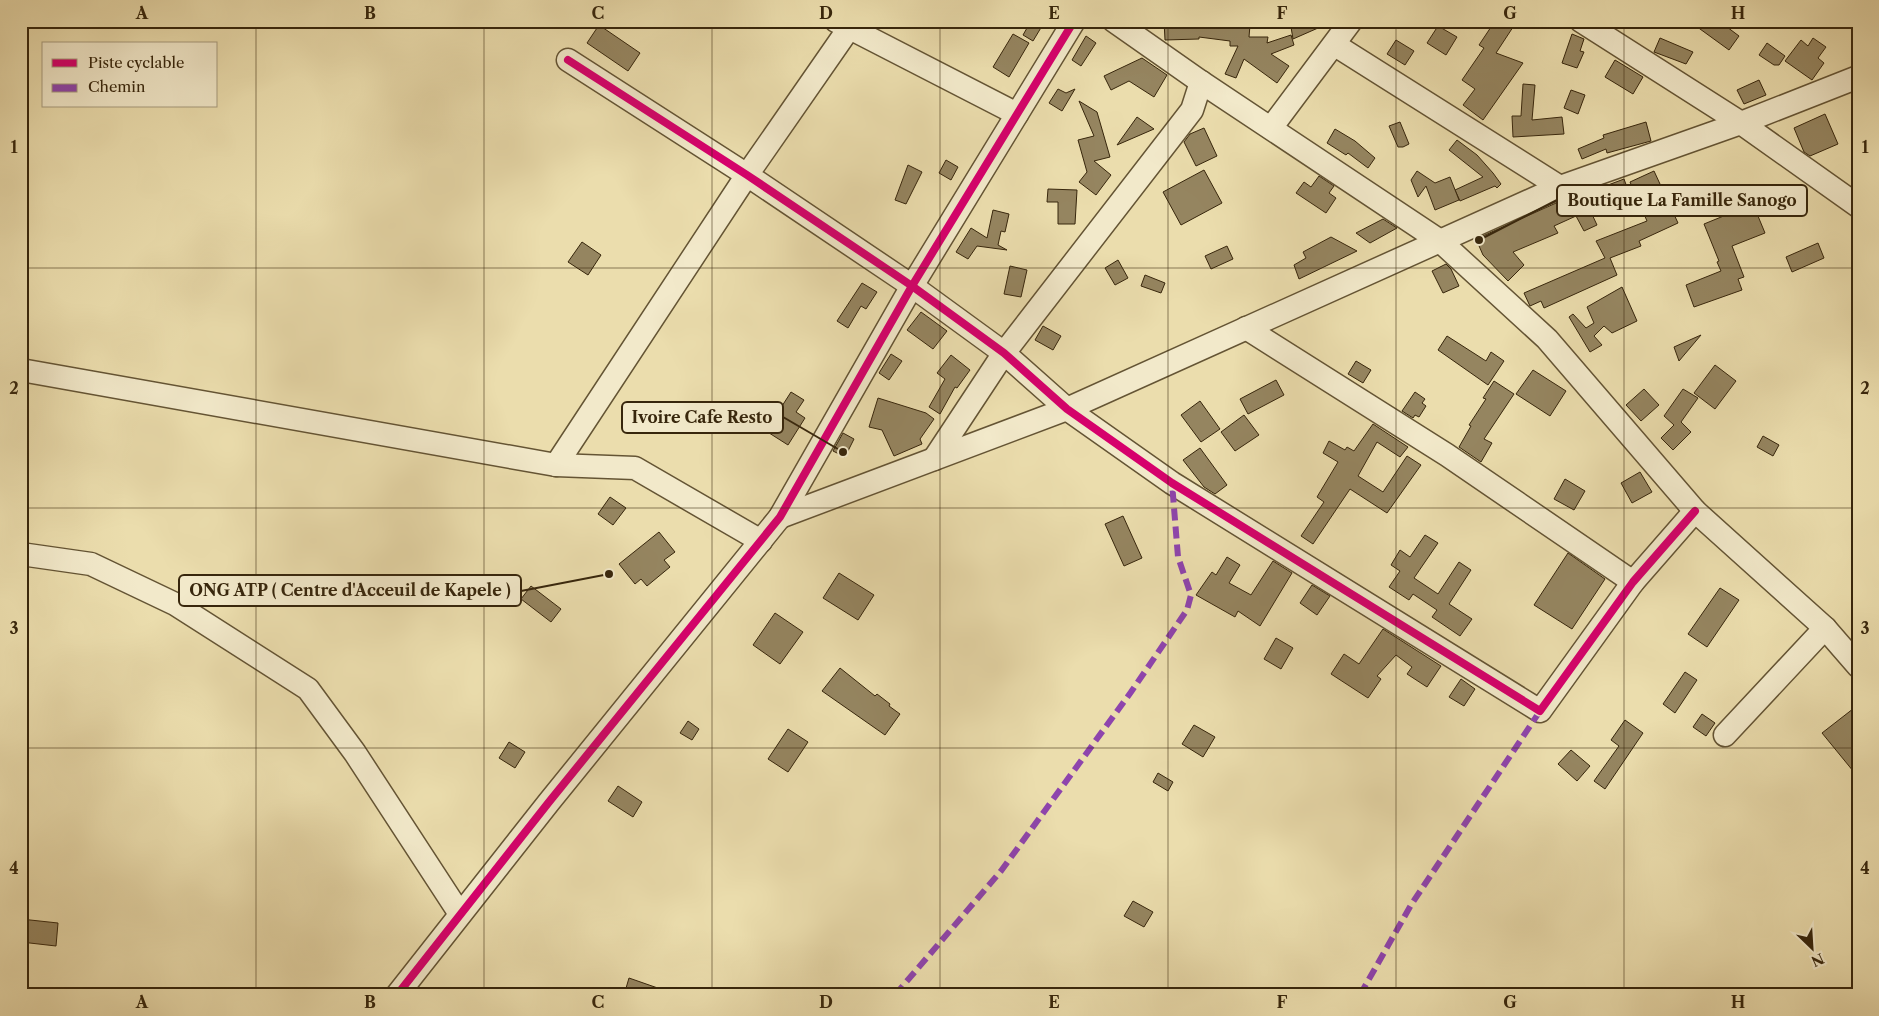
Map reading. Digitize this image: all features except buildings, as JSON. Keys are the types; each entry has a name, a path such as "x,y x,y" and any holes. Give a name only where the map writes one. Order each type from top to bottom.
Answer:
{"street":[{"path":"397,995 549,802 780,517 912,286 1074,21"},
{"path":"1114,21 1201,82 1440,241 1546,338 1695,511 1825,628 1858,666"},
{"path":"1271,128 1335,45 1351,21"},
{"path":"1581,21 1741,123 1858,206"},
{"path":"556,465 846,24 1017,114"},
{"path":"1335,45 1560,188"},
{"path":"568,60 747,175 912,286 1004,353 1067,408 1172,483 1540,711 1633,582 1695,511"},
{"path":"780,517 1067,408 1560,188 1741,123 1858,77"},
{"path":"934,459 1004,353 1192,110 1201,82"},
{"path":"1246,328 1447,455 1633,582"},
{"path":"21,370 556,465 635,468 761,542"},
{"path":"21,554 91,564 175,604 308,689 355,753 460,914"},
{"path":"1725,735 1825,628"}],"marked path":[{"path":"895,995 1001,871 1131,692 1187,610 1191,595 1178,557 1172,483"},
{"path":"1360,995 1411,905 1540,711"}],"cycle path":[{"path":"397,995 549,802 780,517 912,286 1074,21"},
{"path":"568,60 747,175 912,286 1004,353 1067,409 1172,483 1540,711 1633,582 1695,511"}],"place":[{"name":"Boutique La Famille Sanogo","path":"1479,240"},
{"name":"Ivoire Cafe Resto","path":"843,452"},
{"name":"ONG ATP ( Centre d'Acceuil de Kapele )","path":"609,574"}]}
